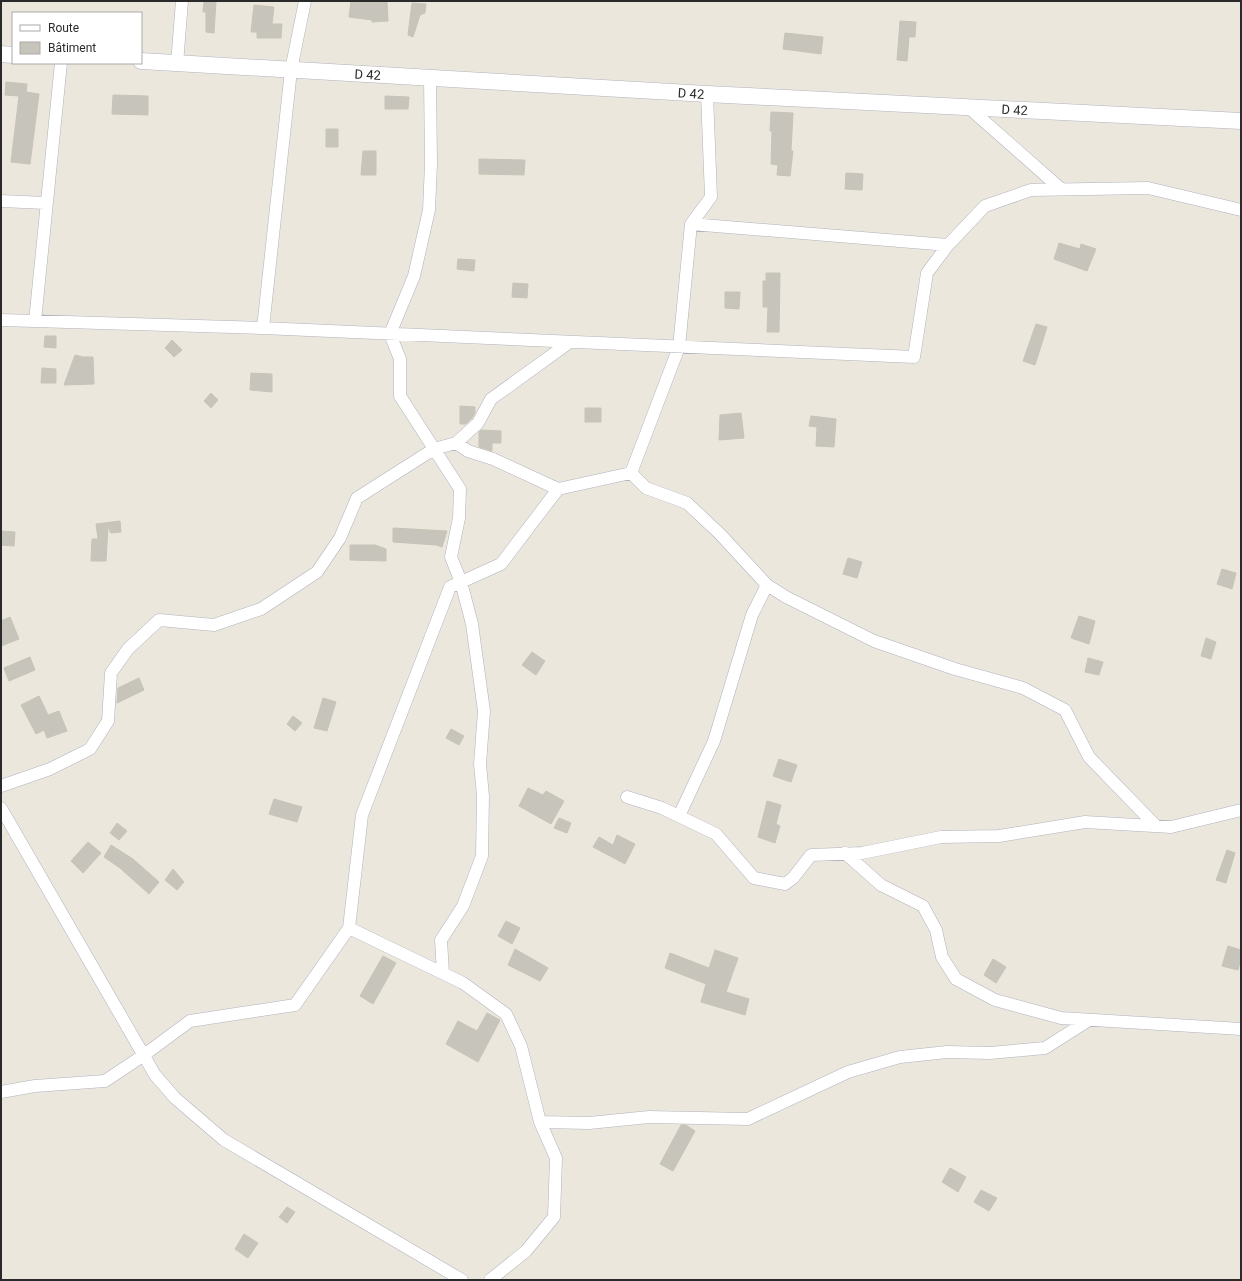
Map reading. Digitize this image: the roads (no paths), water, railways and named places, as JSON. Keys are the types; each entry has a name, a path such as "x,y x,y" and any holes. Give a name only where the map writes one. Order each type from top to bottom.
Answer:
{"street":[{"path":"177,64 182,1"},
{"path":"263,328 291,70 305,1"},
{"path":"1,54 12,54"},
{"name":"D 42","path":"142,61 706,94 1241,121"},
{"path":"35,322 61,64"},
{"path":"430,78 431,164 429,210 414,276 390,334 400,359 400,396 460,489 460,518 451,557 461,582 472,624 484,711 480,764 483,796 482,856 463,906 442,940 443,973"},
{"path":"631,473 679,347 691,224 711,197 706,94"},
{"path":"968,107 1062,189"},
{"path":"1,320 263,328 914,357 927,273 948,245 985,206 1031,190 1148,188 1241,210"},
{"path":"1,202 46,203"},
{"path":"691,224 948,245"},
{"path":"1,786 50,769 90,749 108,721 111,672 128,649 159,620 214,625 261,609 317,572 340,538 357,498 434,449 456,443 478,423 491,399 570,342"},
{"path":"456,443 468,451 493,460 558,489 631,473"},
{"path":"631,473 646,488 687,503 720,534 767,585 819,614 874,641 955,669 1023,688 1065,710 1089,757 1156,826"},
{"path":"1,1092 36,1086 106,1081 190,1021 295,1005 349,928 362,815 450,587 501,564 558,489"},
{"path":"679,816 714,741 749,622 767,585"},
{"path":"627,797 662,808 716,834 754,878 785,884 793,878 811,855 862,853 942,837 999,836 1085,822 1171,827 1241,810"},
{"path":"1,808 144,1055 156,1074 175,1098 224,1140 462,1280"},
{"path":"845,854 881,885 923,906 936,930 942,957 956,979 995,1000 1061,1018 1241,1029"},
{"path":"349,928 463,983 506,1014 521,1046 540,1122 556,1158 554,1216 526,1251 490,1280"},
{"path":"540,1122 590,1123 649,1117 748,1119 855,1070 900,1057 947,1052 990,1053 1045,1048 1089,1020"}]}
